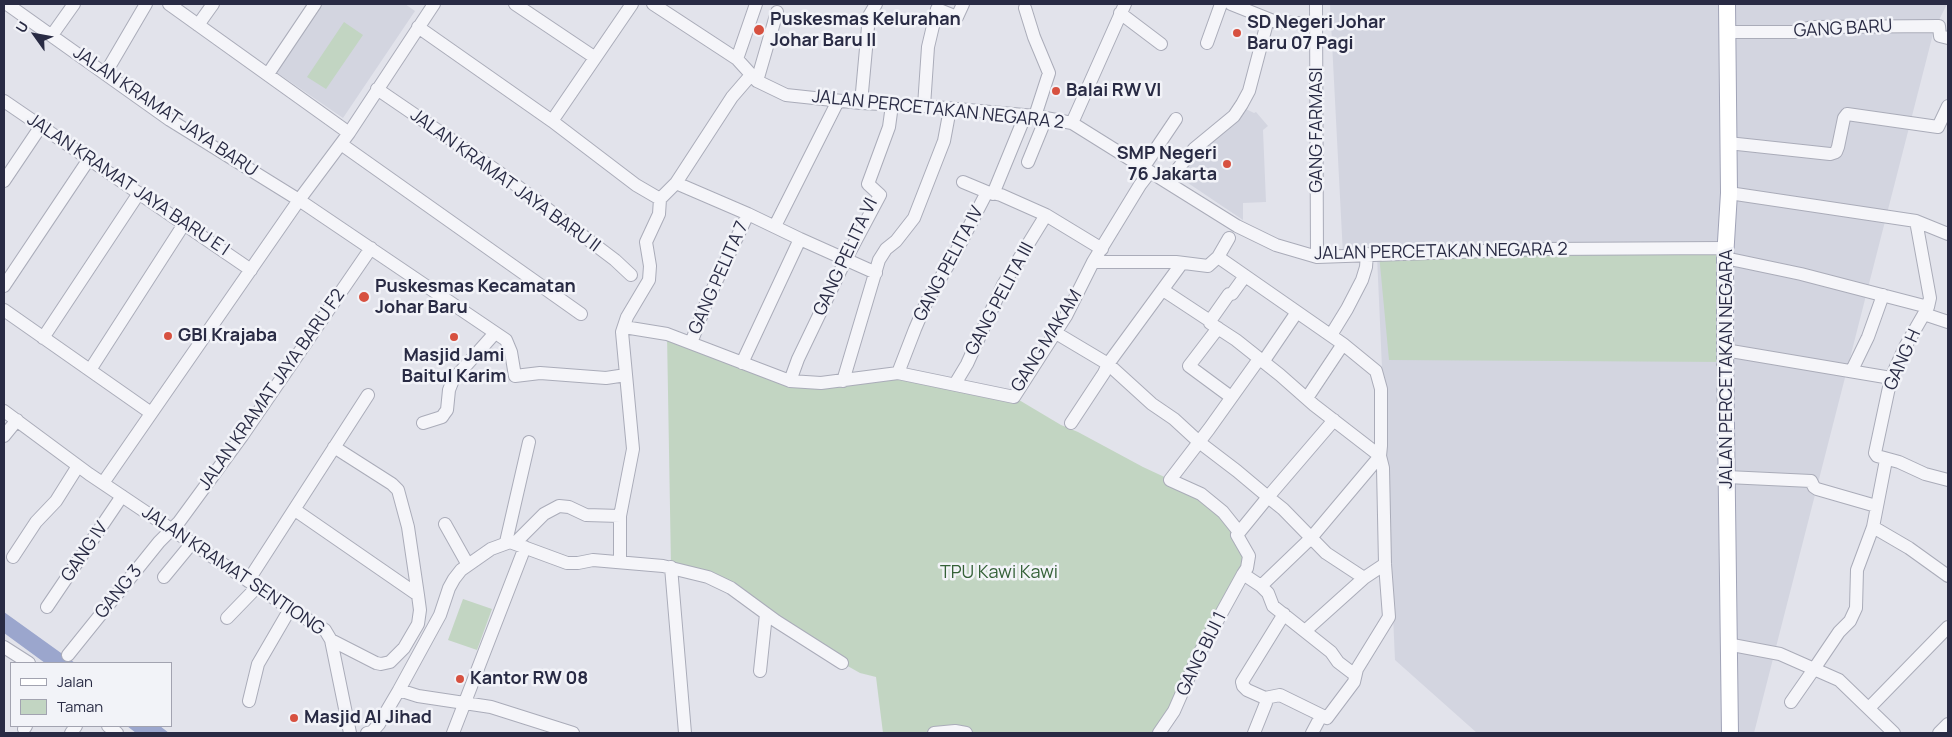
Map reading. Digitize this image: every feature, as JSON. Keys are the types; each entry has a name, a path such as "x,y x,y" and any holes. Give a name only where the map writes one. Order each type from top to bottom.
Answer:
{"main road":[{"name":"JALAN PERCETAKAN NEGARA","path":"1727,4 1729,193 1725,350 1730,733"}],"street":[{"name":"JALAN KRAMAT JAYA BARU","path":"7,4 170,120 299,200 500,336"},
{"path":"52,35 74,4"},
{"path":"105,74 146,4"},
{"path":"169,4 349,133"},
{"path":"198,25 213,4"},
{"path":"268,74 315,4"},
{"path":"4,412 103,483 299,200 349,133 434,4"},
{"path":"515,4 594,57"},
{"path":"552,121 632,4"},
{"name":"JALAN PERCETAKAN NEGARA 2","path":"653,4 737,59 754,78 786,95 835,107 861,103 892,107 924,106 1035,116 1072,122 1237,226 1264,240 1290,250 1318,257 1338,258 1368,254 1542,249 1726,253 1883,296 1926,310 1948,322"},
{"path":"737,59 756,4"},
{"path":"861,103 869,16 876,4"},
{"path":"924,106 928,47 938,9 957,17 964,4"},
{"path":"1207,43 1220,4"},
{"path":"1231,4 1282,23 1316,24"},
{"name":"GANG FARMASI","path":"1316,4 1318,257"},
{"path":"1025,8 1034,37 1049,73 1035,116 1028,162"},
{"path":"1072,122 1123,8 1161,44"},
{"path":"620,561 620,516 633,449 622,332 635,302 642,294 649,280 650,266 646,242 659,214 660,199 676,183 732,97 754,78 776,12"},
{"path":"1167,182 1194,149 1234,116 1242,104 1249,92 1268,19"},
{"path":"418,26 552,121 636,185 660,199"},
{"name":"GANG BARU","path":"1727,32 1794,32 1812,27 1940,26 1940,36 1948,38"},
{"name":"JALAN KRAMAT JAYA BARU II","path":"377,89 500,173 615,260 631,275"},
{"name":"JALAN KRAMAT JAYA BARU E I","path":"4,101 251,270"},
{"path":"1728,143 1830,154 1836,152 1844,118 1847,114 1938,127 1948,106"},
{"path":"775,226 835,107"},
{"name":"GANG PELITA VI","path":"790,381 798,359 846,259 880,196 868,184 889,127 892,107"},
{"path":"843,381 880,260 886,249 896,241 914,218 944,141 950,109"},
{"path":"963,182 990,193 1035,116"},
{"name":"GANG MAKAM","path":"624,326 662,333 691,342 790,381 821,383 898,373 1014,397 1066,316 1093,262 1130,202 1176,119"},
{"path":"4,180 41,126"},
{"path":"341,144 580,314"},
{"path":"4,286 88,159"},
{"path":"676,183 876,273"},
{"path":"43,338 139,193"},
{"name":"GANG PELITA IV","path":"898,373 927,302 990,193 1001,195 1046,214 1102,249"},
{"path":"1729,193 1916,220 1948,234"},
{"name":"GANG PELITA 7","path":"691,342 707,301 748,214"},
{"name":"GANG PELITA III","path":"955,384 967,364 1003,285 1046,214"},
{"path":"1916,220 1930,298 1926,310"},
{"path":"90,370 184,224"},
{"path":"1093,262 1182,263 1208,266 1218,257 1229,238"},
{"path":"742,362 800,240"},
{"name":"JALAN KRAMAT JAYA BARU F2","path":"172,530 242,436 370,248"},
{"path":"1331,335 1362,280 1368,254"},
{"path":"1218,257 1343,344 1372,366 1380,379 1382,390 1380,456 1383,468 1389,616 1355,675 1354,682 1327,718 1280,695 1265,698 1247,690 1243,686 1242,682 1284,614"},
{"path":"1071,423 1108,364 1182,263"},
{"path":"1232,397 1189,366 1229,294 1232,294 1245,276"},
{"path":"1163,290 1214,324 1380,456"},
{"path":"1852,370 1868,337 1883,296"},
{"path":"4,310 151,413"},
{"name":"GANG H","path":"1886,460 1877,456 1875,450 1891,378 1926,310"},
{"path":"1297,312 1170,480 1202,494 1224,512 1240,532 1334,420"},
{"path":"1056,333 1108,364 1138,392 1174,419 1199,442 1238,471 1283,509 1326,553 1364,578"},
{"path":"423,423 442,418 447,410 449,390 453,380 500,336 511,352 515,376 540,373 606,378 626,376"},
{"path":"1306,398 1343,344"},
{"path":"1725,350 1891,378"},
{"path":"227,618 253,584 295,510 368,395"},
{"path":"4,436 17,420"},
{"path":"453,733 515,544 529,442"},
{"path":"331,640 376,663 390,662 404,648 418,624 420,610 408,527 398,490 392,484 334,447"},
{"path":"1261,586 1311,538 1380,456"},
{"path":"1791,702 1854,614 1856,608 1857,570 1872,527 1886,460 1899,462 1925,474 1948,480"},
{"path":"13,557 36,522 56,501 78,466"},
{"path":"1727,476 1811,481 1817,489 1876,506"},
{"name":"JALAN KRAMAT SENTIONG","path":"103,483 324,630 331,640 350,733"},
{"name":"GANG IV","path":"47,607 122,496"},
{"path":"515,544 544,514 559,506 586,515 620,516"},
{"path":"295,510 418,595"},
{"path":"445,524 468,565"},
{"path":"1872,527 1909,548 1948,576"},
{"name":"GANG 3","path":"68,655 160,542 172,530"},
{"name":"GANG BIJI 1","path":"1159,733 1174,711 1199,654 1247,568 1249,556 1238,540 1237,535 1240,532"},
{"path":"164,577 192,543"},
{"path":"367,733 372,732 379,724 399,690 440,615 449,588 461,570 491,549 515,544 567,563 593,560 620,561 671,567 708,577 731,588 766,614 842,663"},
{"path":"1306,631 1364,578 1386,564"},
{"path":"671,567 685,733"},
{"path":"1242,574 1261,586 1268,593 1273,606 1331,652 1338,662 1355,675"},
{"path":"249,701 258,664 290,609"},
{"path":"760,671 766,614"},
{"path":"1869,708 1948,627"},
{"path":"1728,644 1780,654 1838,680 1894,733"},
{"path":"4,647 27,662"},
{"path":"399,690 418,696 492,707 573,733"},
{"path":"1254,733 1266,702 1265,698"},
{"path":"1312,733 1321,716"},
{"path":"1939,733 1948,724"},
{"path":"934,733 955,731 966,733"}],"shaded area":[{"path":"322,4 405,4 415,11 343,118 276,72"},
{"path":"1330,4 1947,4 1934,30 1754,733 1477,733 1395,660 1377,256 1343,255"},
{"name":"SMP Negeri 76 Jakarta","path":"1242,107 1254,113 1256,112 1268,126 1263,130 1266,202 1243,203 1243,220 1182,179 1196,149"}],"green space":[{"path":"344,22 363,35 326,89 307,77"},
{"path":"1726,248 1727,362 1389,360 1379,254"},
{"name":"TPU Kawi Kawi","path":"667,334 790,381 892,373 1014,397 1061,425 1201,494 1223,512 1249,556 1159,733 883,733 876,677 860,673 837,660 731,588 671,567"},
{"path":"463,599 492,609 477,650 448,640"}],"water":[{"path":"4,612 74,662 44,662 4,633"},
{"path":"128,727 161,727 169,733 136,733"}],"place":[{"name":"Puskesmas Kelurahan Johar Baru II","path":"759,30"},
{"name":"SD Negeri Johar Baru 07 Pagi","path":"1237,33"},
{"name":"Balai RW VI","path":"1056,91"},
{"name":"SMP Negeri 76 Jakarta","path":"1227,164"},
{"name":"Puskesmas Kecamatan Johar Baru","path":"364,297"},
{"name":"GBI Krajaba","path":"168,336"},
{"name":"Masjid Jami Baitul Karim","path":"454,337"},
{"name":"Kantor RW 08","path":"460,679"},
{"name":"Masjid Al Jihad","path":"294,718"}]}
